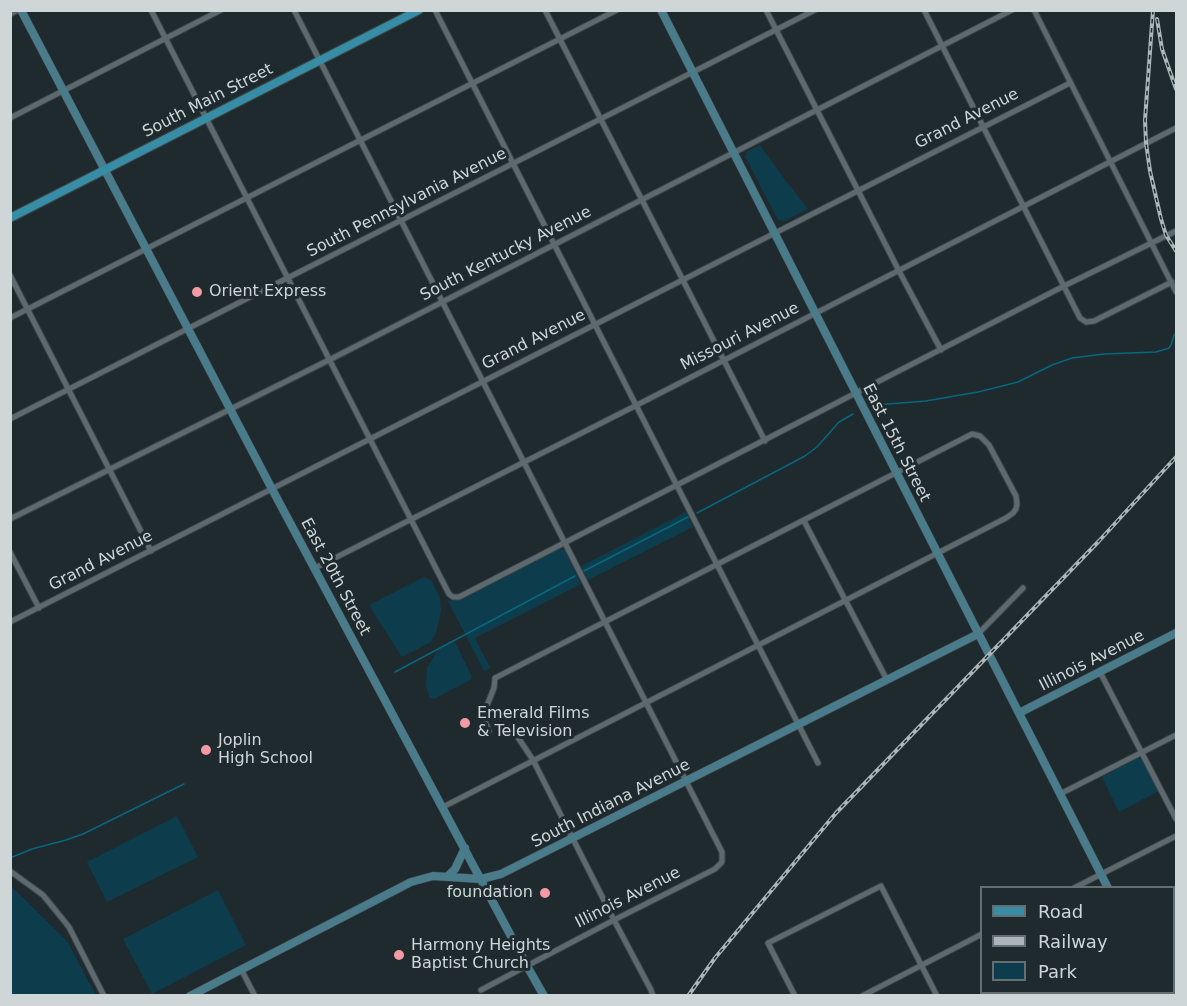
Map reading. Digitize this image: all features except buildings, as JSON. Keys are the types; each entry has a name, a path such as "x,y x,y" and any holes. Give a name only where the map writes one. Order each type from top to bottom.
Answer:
{"main road":[{"name":"East 20th Street","path":"20,10 272,489 544,996"},
{"name":"South Main Street","path":"10,218 419,10"},
{"name":"East 15th Street","path":"661,10 1107,886"},
{"name":"Illinois Avenue","path":"1019,713 1176,633"},
{"name":"South Indiana Avenue","path":"190,996 411,882 433,876 481,879 501,874 978,634"},
{"path":"447,877 455,869 465,848"}],"street":[{"path":"10,14 20,10"},
{"path":"151,10 449,594 453,597 459,597 1064,286 1176,231"},
{"path":"10,118 221,10"},
{"path":"294,10 686,782"},
{"path":"435,10 818,763"},
{"path":"545,10 765,441"},
{"path":"10,318 617,10"},
{"path":"766,10 898,271 941,350"},
{"name":"South Pennsylvania Avenue","path":"10,419 815,10"},
{"path":"924,10 1079,316 1086,321 1094,321 1172,282"},
{"name":"South Kentucky Avenue","path":"10,519 330,359 1012,10"},
{"path":"1034,10 1176,292"},
{"name":"Grand Avenue","path":"10,622 1070,83"},
{"name":"Missouri Avenue","path":"315,568 1176,128"},
{"path":"10,274 151,551"},
{"path":"443,807 1006,518 1014,512 1017,504 1016,496 984,440 972,434 495,678 494,688 484,713 489,731"},
{"path":"804,520 887,680"},
{"path":"10,552 39,608"},
{"name":"South Indiana Avenue","path":"978,634 1023,588"},
{"path":"1100,672 1176,819"},
{"path":"511,727 533,760 651,990 652,996"},
{"path":"1060,794 1176,735"},
{"name":"Illinois Avenue","path":"481,990 715,869 722,862 722,852 686,782"},
{"path":"1078,886 1176,836"},
{"path":"10,871 43,895 69,927 104,996"},
{"path":"795,996 768,943 881,886 937,996"},
{"path":"862,996 980,935"},
{"path":"241,969 255,996"}],"green space":[{"path":"760,145 808,209 784,221 778,220 745,156 746,152"},
{"path":"686,512 693,527 588,580 581,566"},
{"path":"559,548 565,550 581,584 475,638 490,668 484,671 447,599 450,601 460,599"},
{"path":"424,577 432,581 440,598 441,611 436,633 431,642 402,657 370,607 371,604"},
{"path":"455,642 472,677 434,699 430,698 426,687 427,668 437,651"},
{"path":"1138,758 1143,760 1159,791 1119,812 1102,777"},
{"path":"177,816 198,857 107,902 87,862"},
{"path":"10,885 67,941 96,995 11,995"},
{"path":"218,890 246,945 152,994 123,939"}],"waterway":[{"path":"875,405 926,401 978,392 1018,382 1072,358 1156,352 1169,348 1176,333"},
{"path":"697,513 805,456 817,447 839,422 853,414"},
{"path":"584,571 688,517"},
{"path":"395,672 575,576"},
{"path":"10,858 83,834 184,784"}],"railway":[{"path":"1153,10 1145,120 1146,143 1161,219 1166,235 1176,251"},
{"path":"1157,19 1162,49 1176,89"},
{"path":"688,996 715,958 836,813 1099,541 1176,457"}],"place":[{"name":"Orient Express","path":"197,292"},
{"name":"Emerald Films & Television","path":"465,723"},
{"name":"Joplin High School","path":"206,750"},
{"name":"foundation","path":"545,893"},
{"name":"Harmony Heights Baptist Church","path":"399,955"}]}
